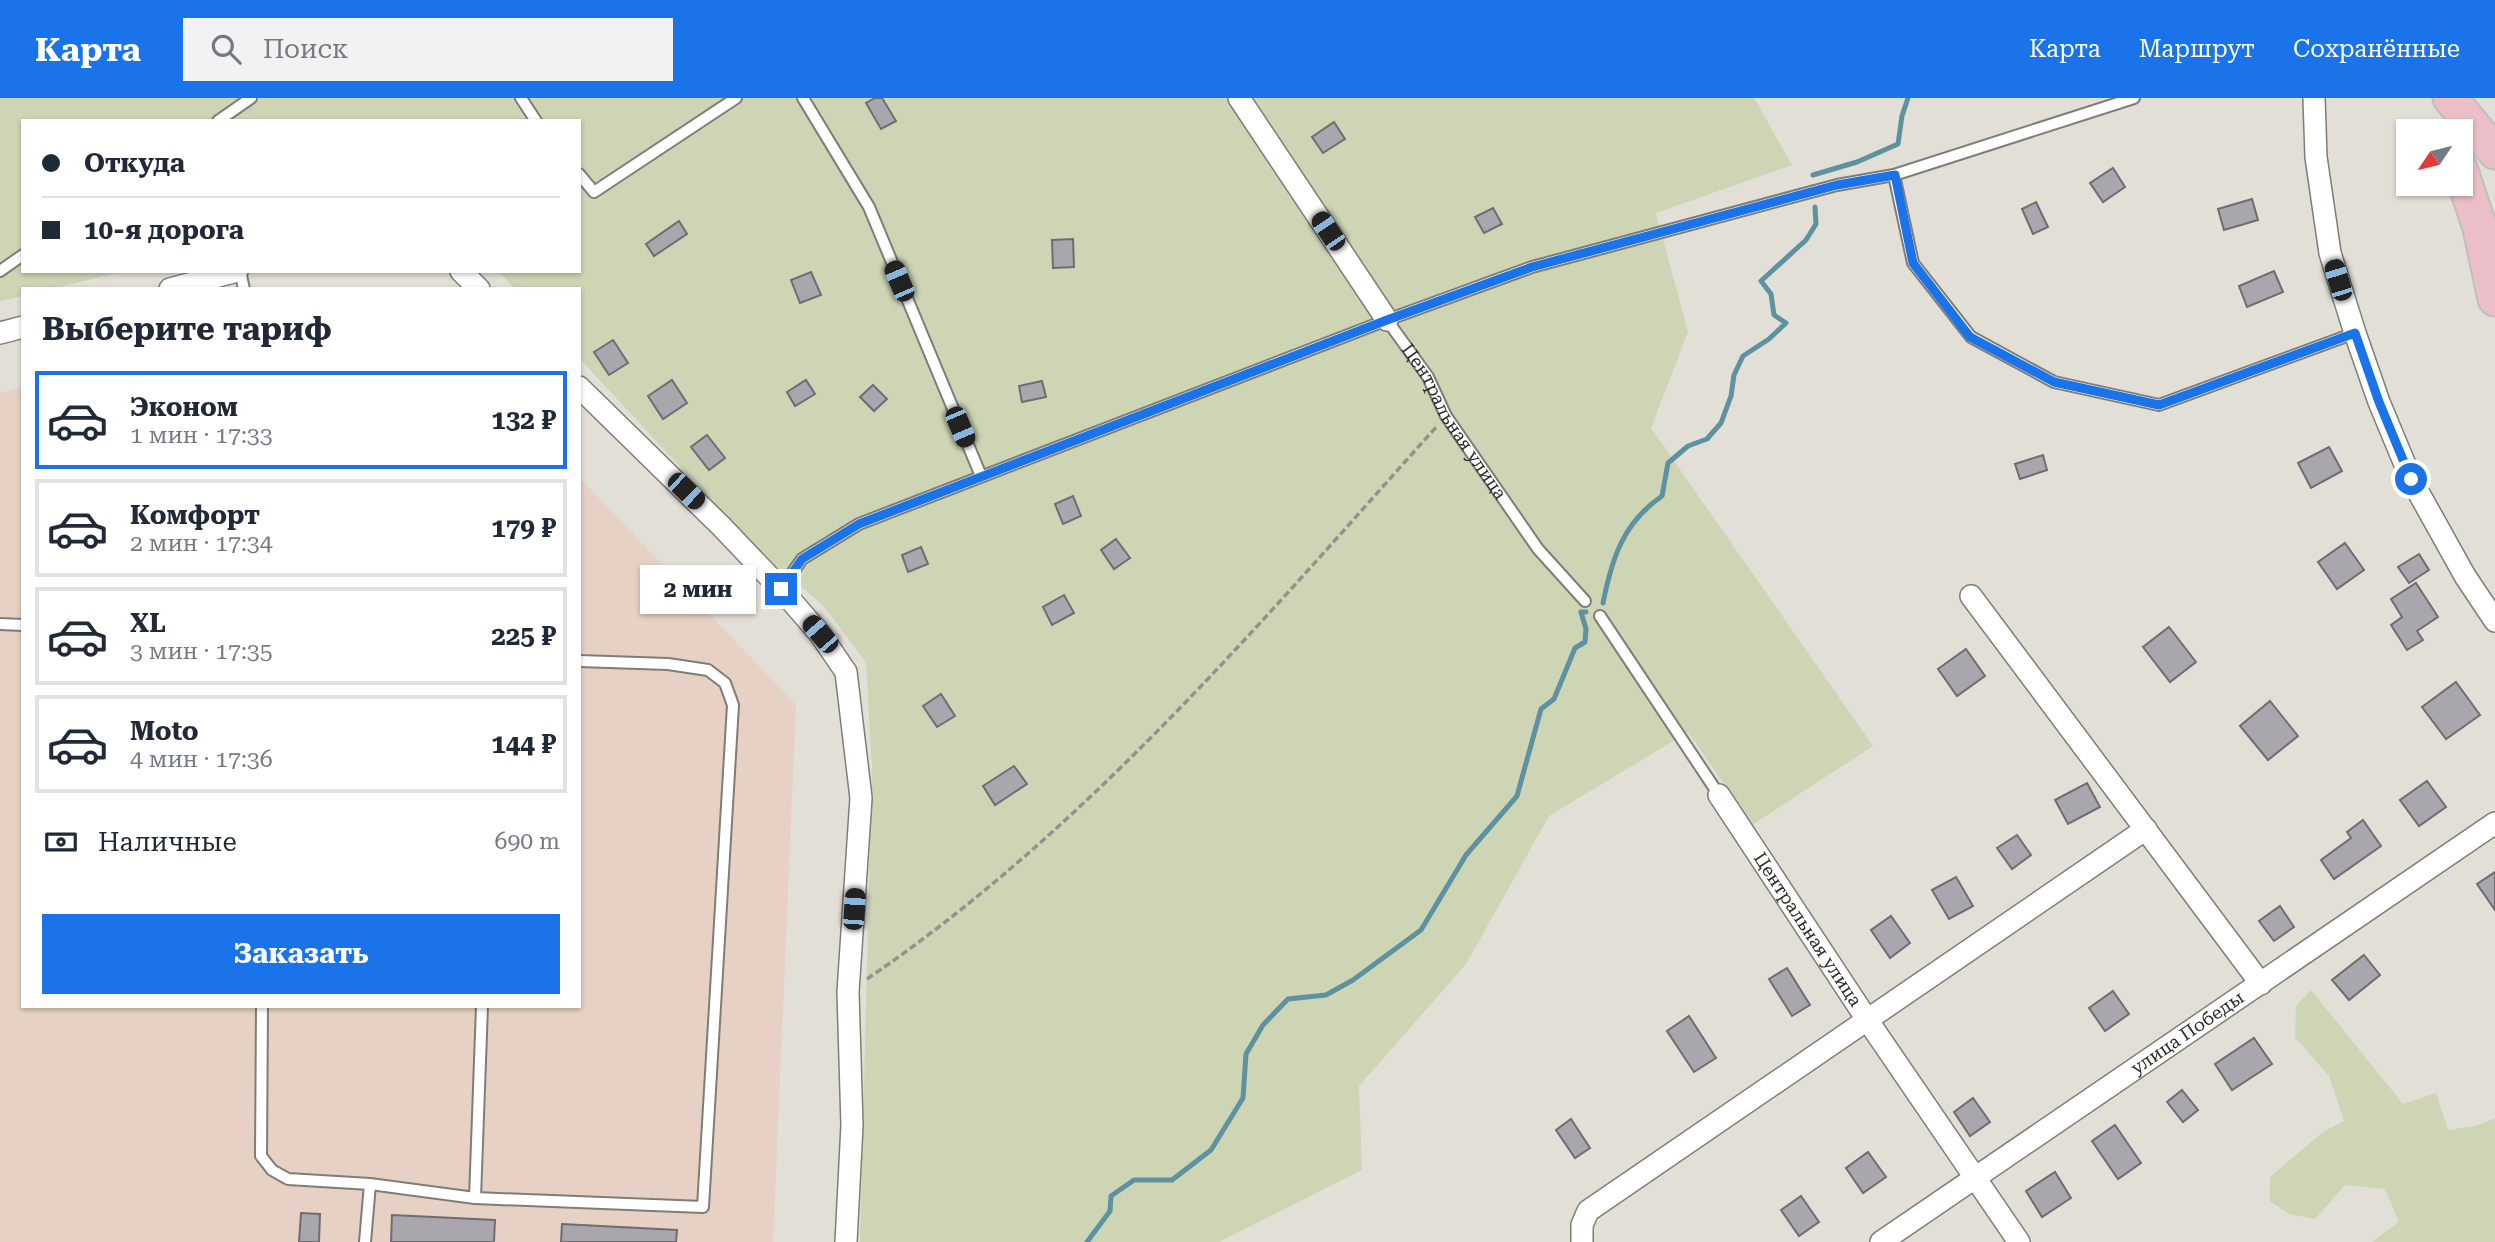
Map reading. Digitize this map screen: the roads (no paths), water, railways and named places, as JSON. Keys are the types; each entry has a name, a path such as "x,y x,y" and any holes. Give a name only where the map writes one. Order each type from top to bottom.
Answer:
{"main road":[{"path":"2433,98 2442,119"},
{"path":"2450,98 2495,152"},
{"path":"2469,196 2480,228 2495,299"}],"street":[{"name":"Центральная улица","path":"1239,98 1387,320"},
{"path":"2314,98 2316,157 2330,253 2355,333 2379,402 2411,479 2465,576 2495,621"},
{"path":"178,287 231,273"},
{"path":"463,273 477,287"},
{"path":"0,333 21,328"},
{"path":"581,389 722,526 781,589 820,634 846,672 861,799 848,992 852,1125 846,1242"},
{"path":"1971,596 2261,984"},
{"name":"Центральная улица","path":"1719,795 1868,1021 2019,1242"},
{"name":"улица Победы","path":"1881,1242 2495,823"},
{"path":"1582,1242 1582,1225 1588,1211 2146,829"}],"lane":[{"path":"221,119 251,98"},
{"path":"522,98 535,119"},
{"path":"581,176 594,192 736,98"},
{"path":"803,98 869,207 981,476"},
{"path":"781,589 802,559 859,524 1387,320 1532,267 1837,185 1895,175 2134,98"},
{"path":"1895,175 1913,263 1970,337 2054,382 2159,405 2355,333"},
{"path":"0,271 21,256"},
{"name":"Центральная улица","path":"1387,320 1428,377 1446,416 1538,549 1585,601"},
{"name":"Центральная улица","path":"1600,616 1719,795"},
{"path":"0,624 21,625"},
{"path":"262,1008 261,1156 272,1170 288,1179 370,1184 475,1198 704,1207 733,705 725,683 708,670 668,664 581,661"},
{"path":"475,1198 482,1008"},
{"path":"365,1242 370,1184"}],"waterway":[{"path":"1813,175 1857,162 1898,144 1908,98"},
{"path":"1603,603 1621,543 1638,518 1662,496 1668,463 1688,446 1707,439 1721,423 1731,396 1734,375 1743,356 1769,339 1786,323 1774,315 1771,294 1761,281 1806,240 1816,224 1815,207"},
{"path":"1087,1242 1110,1211 1111,1196 1134,1180 1172,1180 1211,1150 1243,1098 1246,1054 1263,1025 1288,999 1326,995 1353,980 1421,930 1466,855 1517,796 1541,709 1554,699 1575,648 1585,642 1586,629 1581,612 1586,612"}]}
